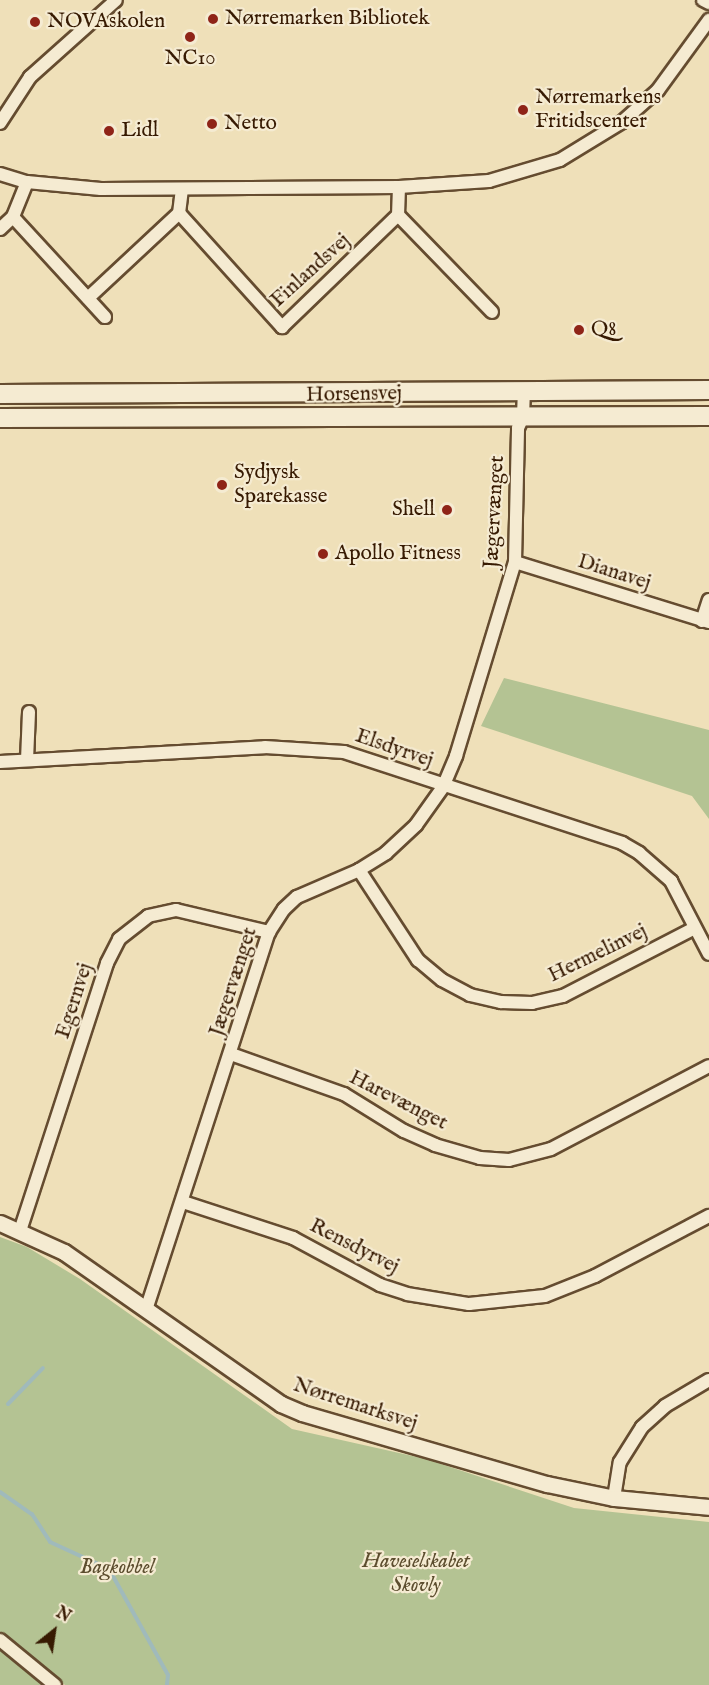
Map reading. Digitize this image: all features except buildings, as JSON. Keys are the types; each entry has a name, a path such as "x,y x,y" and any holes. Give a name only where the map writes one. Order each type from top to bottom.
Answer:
{"main road":[{"path":"523,417 535,402 638,402 668,390"},
{"name":"Horsensvej","path":"0,394 709,390"},
{"path":"375,416 397,406 513,406 524,391"},
{"path":"0,408 65,409 113,418"},
{"name":"Horsensvej","path":"0,418 709,416"}],"street":[{"path":"0,123 30,77 116,0"},
{"path":"704,0 709,3"},
{"path":"0,174 27,182 101,189 399,187 489,181 560,160 622,122 658,90 709,20"},
{"path":"0,229 13,217 27,182"},
{"path":"399,187 398,215 492,312"},
{"path":"88,298 179,213 182,189"},
{"name":"Finlandsvej","path":"179,213 282,327 398,215"},
{"path":"13,217 105,317"},
{"name":"Jægervænget","path":"146,1310 270,932 297,897 359,870 386,853 416,825 442,787 456,756 515,562 518,428 523,417 524,391"},
{"name":"Dianavej","path":"515,562 705,621 709,600"},
{"path":"27,760 29,712"},
{"name":"Elsdyrvej","path":"0,762 308,747 344,752 442,787 631,848 655,864 670,881 709,954"},
{"name":"Hermelinvej","path":"359,870 418,960 442,980 470,995 501,1002 532,1003 563,996 695,928"},
{"name":"Egernvej","path":"20,1231 107,963 119,939 148,916 176,910 270,932"},
{"name":"Harevænget","path":"231,1054 344,1094 404,1131 435,1145 480,1158 509,1160 551,1149 709,1066"},
{"name":"Rensdyrvej","path":"183,1202 292,1238 380,1285 416,1296 469,1304 545,1296 595,1276 709,1216"},
{"name":"Nørremarksvej","path":"0,1223 64,1252 281,1404 302,1413 547,1484 614,1498 709,1508"},
{"path":"614,1498 620,1462 642,1427 665,1406 709,1380"},
{"path":"0,1640 55,1685"}],"green space":[{"path":"504,678 709,730 709,819 692,796 481,726"},
{"path":"0,1237 27,1247 80,1279 292,1429 426,1459 574,1508 709,1522 709,1685 65,1685 0,1632"},
{"path":"0,1645 48,1685 0,1685"}],"waterway":[{"path":"8,1404 43,1368"},
{"path":"0,1492 32,1514 50,1542 109,1569 168,1675 167,1685"}],"place":[{"name":"Nørremarken Bibliotek","path":"213,19"},
{"name":"NOVAskolen","path":"35,22"},
{"name":"NC10","path":"190,37"},
{"name":"Nørremarkens Fritidscenter","path":"523,110"},
{"name":"Netto","path":"212,124"},
{"name":"Lidl","path":"109,131"},
{"name":"Q8","path":"579,330"},
{"name":"Sydjysk Sparekasse","path":"222,485"},
{"name":"Shell","path":"447,510"},
{"name":"Apollo Fitness","path":"323,554"}],"park label":[{"name":"Bagkobbel","path":"117,1568"},
{"name":"Haveselskabet Skovly","path":"416,1574"}]}
